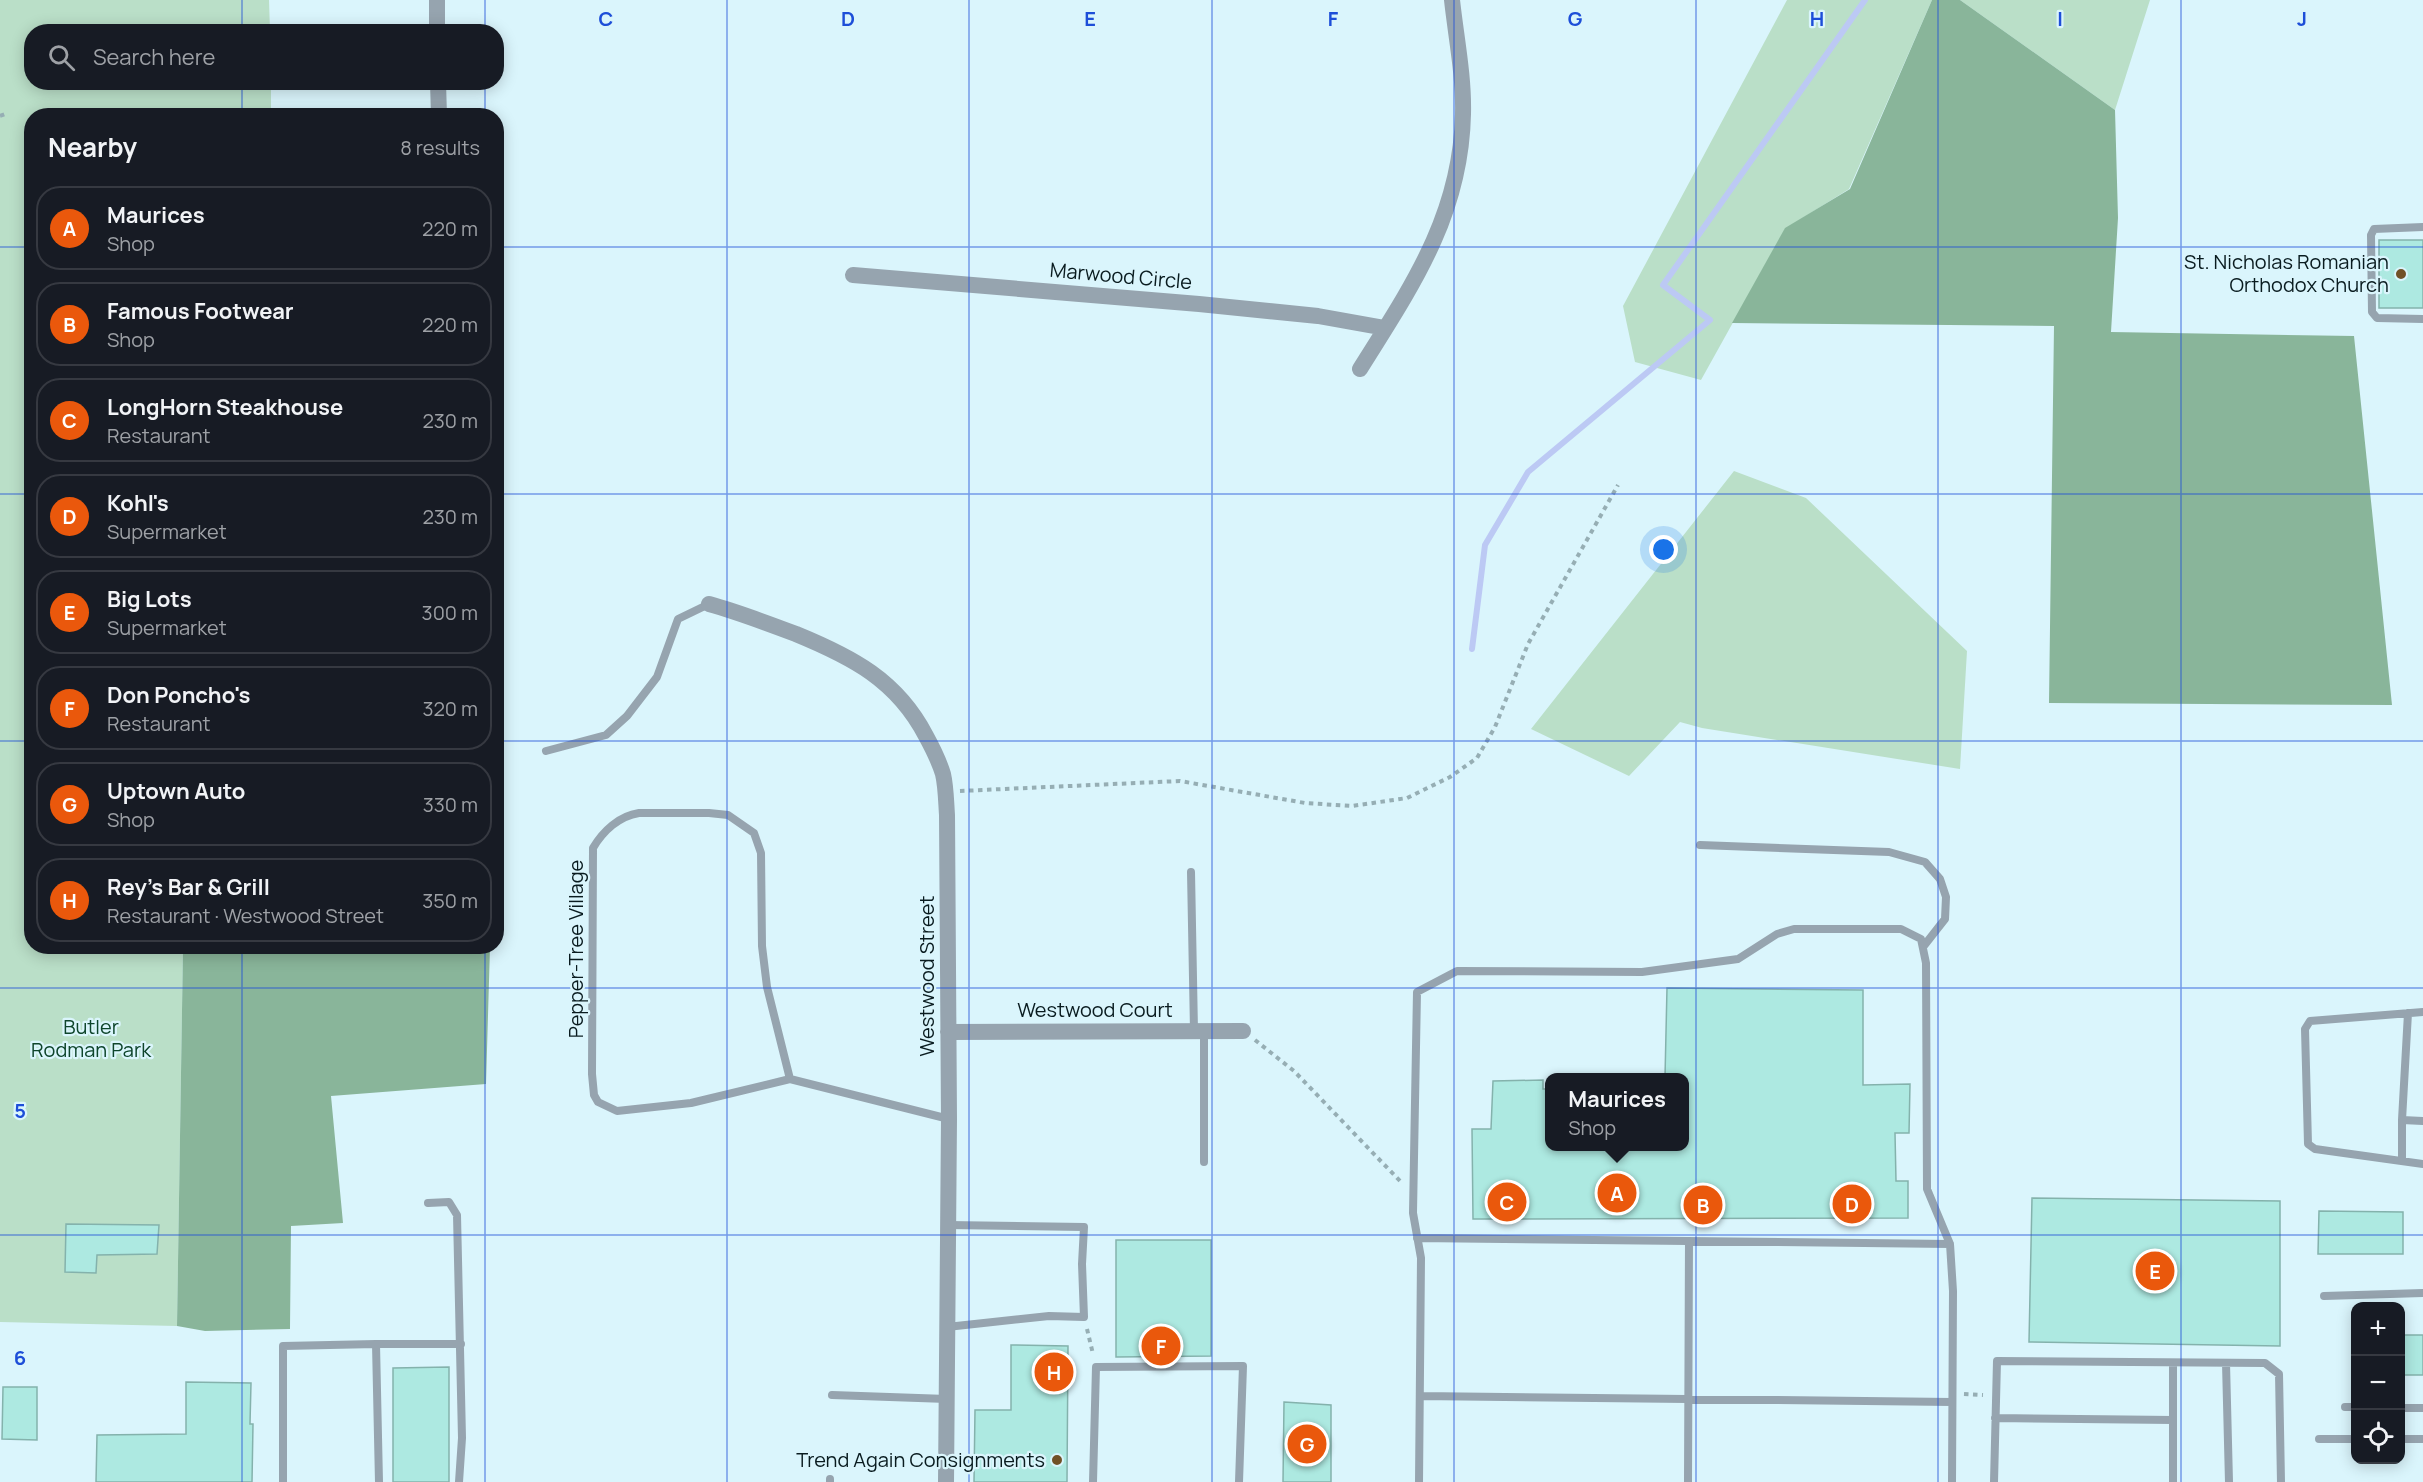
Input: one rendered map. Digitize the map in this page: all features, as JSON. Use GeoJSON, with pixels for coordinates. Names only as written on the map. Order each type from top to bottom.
{"type":"FeatureCollection","features":[{"type":"Feature","properties":{"kind":"street"},"geometry":{"type":"LineString","coordinates":[[437,0],[437,24]]}},
{"type":"Feature","properties":{"kind":"street"},"geometry":{"type":"LineString","coordinates":[[1360,369],[1428,255],[1440,229],[1457,173],[1463,99],[1452,0]]}},
{"type":"Feature","properties":{"kind":"street"},"geometry":{"type":"LineString","coordinates":[[438,90],[439,108]]}},
{"type":"Feature","properties":{"kind":"street","name":"Marwood Circle"},"geometry":{"type":"LineString","coordinates":[[853,275],[1199,304],[1318,316],[1385,328]]}},
{"type":"Feature","properties":{"kind":"street","name":"Westwood Street"},"geometry":{"type":"LineString","coordinates":[[709,604],[778,627],[831,649],[857,662],[880,678],[901,698],[918,720],[943,774],[947,815],[949,1119],[946,1482]]}},
{"type":"Feature","properties":{"kind":"street","name":"Westwood Court"},"geometry":{"type":"LineString","coordinates":[[948,1032],[1243,1030]]}},
{"type":"Feature","properties":{"kind":"lane"},"geometry":{"type":"LineString","coordinates":[[2423,227],[2374,229],[2371,235],[2372,312],[2377,318],[2423,319]]}},
{"type":"Feature","properties":{"kind":"lane"},"geometry":{"type":"LineString","coordinates":[[546,751],[606,735],[627,716],[657,676],[678,619],[709,604]]}},
{"type":"Feature","properties":{"kind":"lane","name":"Pepper-Tree Village"},"geometry":{"type":"LineString","coordinates":[[790,1079],[766,987],[762,946],[761,853],[754,833],[728,815],[709,813],[639,813],[617,822],[601,835],[593,848],[592,1074],[594,1095],[598,1102],[617,1111],[636,1110],[691,1103],[790,1079],[949,1119]]}},
{"type":"Feature","properties":{"kind":"lane"},"geometry":{"type":"LineString","coordinates":[[1700,845],[1889,852],[1925,862],[1940,879],[1946,897],[1945,919],[1923,948]]}},
{"type":"Feature","properties":{"kind":"lane"},"geometry":{"type":"LineString","coordinates":[[1191,872],[1204,1162]]}},
{"type":"Feature","properties":{"kind":"lane"},"geometry":{"type":"LineString","coordinates":[[1419,1482],[1421,1258],[1413,1213],[1417,992],[1457,971],[1642,972],[1738,959],[1777,934],[1794,929],[1901,929],[1921,939],[1926,963],[1927,1189],[1950,1244],[1952,1482]]}},
{"type":"Feature","properties":{"kind":"lane"},"geometry":{"type":"LineString","coordinates":[[2423,1012],[2310,1021],[2306,1029],[2308,1144],[2315,1149],[2423,1164]]}},
{"type":"Feature","properties":{"kind":"lane"},"geometry":{"type":"LineString","coordinates":[[2402,1161],[2408,1013]]}},
{"type":"Feature","properties":{"kind":"lane"},"geometry":{"type":"LineString","coordinates":[[2402,1120],[2423,1121]]}},
{"type":"Feature","properties":{"kind":"lane"},"geometry":{"type":"LineString","coordinates":[[429,1203],[449,1202],[457,1215],[462,1438],[459,1482]]}},
{"type":"Feature","properties":{"kind":"lane"},"geometry":{"type":"LineString","coordinates":[[947,1328],[1049,1316],[1084,1317],[1082,1264],[1084,1227],[948,1225]]}},
{"type":"Feature","properties":{"kind":"lane"},"geometry":{"type":"LineString","coordinates":[[1417,1238],[1950,1244]]}},
{"type":"Feature","properties":{"kind":"lane"},"geometry":{"type":"LineString","coordinates":[[1688,1482],[1689,1241]]}},
{"type":"Feature","properties":{"kind":"lane"},"geometry":{"type":"LineString","coordinates":[[2324,1296],[2423,1293]]}},
{"type":"Feature","properties":{"kind":"lane"},"geometry":{"type":"LineString","coordinates":[[376,1344],[380,1482]]}},
{"type":"Feature","properties":{"kind":"lane"},"geometry":{"type":"LineString","coordinates":[[283,1482],[284,1346],[461,1344]]}},
{"type":"Feature","properties":{"kind":"lane"},"geometry":{"type":"LineString","coordinates":[[1994,1482],[1997,1361],[2265,1363],[2279,1374],[2280,1482]]}},
{"type":"Feature","properties":{"kind":"lane"},"geometry":{"type":"LineString","coordinates":[[2173,1362],[2173,1482]]}},
{"type":"Feature","properties":{"kind":"lane"},"geometry":{"type":"LineString","coordinates":[[2226,1363],[2229,1482]]}},
{"type":"Feature","properties":{"kind":"lane"},"geometry":{"type":"LineString","coordinates":[[1093,1482],[1096,1367],[1243,1366],[1239,1482]]}},
{"type":"Feature","properties":{"kind":"lane"},"geometry":{"type":"LineString","coordinates":[[832,1395],[947,1399]]}},
{"type":"Feature","properties":{"kind":"lane"},"geometry":{"type":"LineString","coordinates":[[1420,1396],[1952,1398]]}},
{"type":"Feature","properties":{"kind":"lane"},"geometry":{"type":"LineString","coordinates":[[2345,1407],[2351,1407]]}},
{"type":"Feature","properties":{"kind":"lane"},"geometry":{"type":"LineString","coordinates":[[2405,1408],[2423,1408]]}},
{"type":"Feature","properties":{"kind":"lane"},"geometry":{"type":"LineString","coordinates":[[1995,1418],[2173,1420]]}},
{"type":"Feature","properties":{"kind":"lane"},"geometry":{"type":"LineString","coordinates":[[2319,1439],[2351,1439]]}},
{"type":"Feature","properties":{"kind":"lane"},"geometry":{"type":"LineString","coordinates":[[2405,1439],[2423,1439]]}},
{"type":"Feature","properties":{"kind":"path"},"geometry":{"type":"LineString","coordinates":[[0,116],[8,113]]}},
{"type":"Feature","properties":{"kind":"path"},"geometry":{"type":"LineString","coordinates":[[945,792],[1180,781],[1218,786],[1273,799],[1352,806],[1407,798],[1450,777],[1477,758],[1495,727],[1528,644],[1618,485]]}},
{"type":"Feature","properties":{"kind":"path"},"geometry":{"type":"LineString","coordinates":[[1243,1030],[1294,1071],[1413,1193]]}},
{"type":"Feature","properties":{"kind":"path"},"geometry":{"type":"LineString","coordinates":[[1084,1317],[1096,1367]]}},
{"type":"Feature","properties":{"kind":"path"},"geometry":{"type":"LineString","coordinates":[[1952,1398],[1996,1395]]}},
{"type":"Feature","properties":{"kind":"green space","name":"Butler Rodman Park"},"geometry":{"type":"Polygon","coordinates":[[[0,0],[269,0],[270,24],[24,24],[24,90],[271,90],[271,108],[24,108],[24,954],[183,954],[177,1326],[0,1322],[0,0]]]}},
{"type":"Feature","properties":{"kind":"green space"},"geometry":{"type":"Polygon","coordinates":[[[1787,0],[1932,0],[1849,189],[1785,229],[1701,380],[1635,362],[1623,306],[1787,0]]]}},
{"type":"Feature","properties":{"kind":"green space"},"geometry":{"type":"Polygon","coordinates":[[[1932,0],[1960,0],[2115,110],[2118,218],[2111,332],[2354,336],[2392,705],[2049,703],[2054,326],[1732,323],[1785,228],[1850,189],[1932,0]]]}},
{"type":"Feature","properties":{"kind":"green space"},"geometry":{"type":"Polygon","coordinates":[[[1960,0],[2150,0],[2115,110],[1960,0]]]}},
{"type":"Feature","properties":{"kind":"green space"},"geometry":{"type":"Polygon","coordinates":[[[1734,471],[1806,498],[1967,651],[1960,769],[1702,728],[1680,722],[1629,776],[1531,729],[1734,471]]]}},
{"type":"Feature","properties":{"kind":"green space"},"geometry":{"type":"Polygon","coordinates":[[[183,954],[490,954],[486,1084],[331,1096],[343,1223],[291,1226],[290,1329],[205,1331],[177,1326],[183,954]]]}},
{"type":"Feature","properties":{"kind":"building","name":"St. Nicholas Romanian Orthodox Church"},"geometry":{"type":"Polygon","coordinates":[[[2379,240],[2423,240],[2423,308],[2379,308],[2379,240]]]}},
{"type":"Feature","properties":{"kind":"building"},"geometry":{"type":"Polygon","coordinates":[[[1667,988],[1863,990],[1863,1085],[1910,1084],[1909,1133],[1895,1133],[1896,1181],[1908,1181],[1908,1218],[1473,1219],[1472,1129],[1491,1129],[1493,1081],[1543,1080],[1545,1151],[1689,1151],[1689,1073],[1665,1073],[1667,988]]]}},
{"type":"Feature","properties":{"kind":"building"},"geometry":{"type":"Polygon","coordinates":[[[2032,1198],[2280,1201],[2280,1346],[2029,1342],[2032,1198]]]}},
{"type":"Feature","properties":{"kind":"building"},"geometry":{"type":"Polygon","coordinates":[[[2319,1211],[2403,1212],[2403,1254],[2318,1254],[2319,1211]]]}},
{"type":"Feature","properties":{"kind":"building"},"geometry":{"type":"Polygon","coordinates":[[[66,1224],[159,1225],[157,1254],[97,1255],[96,1273],[65,1272],[66,1224]]]}},
{"type":"Feature","properties":{"kind":"building"},"geometry":{"type":"Polygon","coordinates":[[[1116,1240],[1211,1240],[1211,1356],[1116,1357],[1116,1240]]]}},
{"type":"Feature","properties":{"kind":"building"},"geometry":{"type":"Polygon","coordinates":[[[2405,1335],[2423,1335],[2423,1375],[2405,1375],[2405,1335]]]}},
{"type":"Feature","properties":{"kind":"building"},"geometry":{"type":"Polygon","coordinates":[[[1011,1345],[1068,1346],[1067,1482],[974,1482],[975,1410],[1011,1410],[1011,1345]]]}},
{"type":"Feature","properties":{"kind":"building"},"geometry":{"type":"Polygon","coordinates":[[[449,1367],[449,1482],[393,1482],[393,1368],[449,1367]]]}},
{"type":"Feature","properties":{"kind":"building"},"geometry":{"type":"Polygon","coordinates":[[[186,1382],[251,1383],[252,1482],[96,1482],[97,1435],[186,1434],[186,1382]]]}},
{"type":"Feature","properties":{"kind":"building"},"geometry":{"type":"Polygon","coordinates":[[[3,1387],[37,1387],[37,1440],[2,1439],[3,1387]]]}},
{"type":"Feature","properties":{"kind":"building"},"geometry":{"type":"Polygon","coordinates":[[[1284,1402],[1331,1405],[1331,1482],[1283,1482],[1284,1402]]]}},
{"type":"Feature","properties":{"kind":"waterway"},"geometry":{"type":"LineString","coordinates":[[1472,649],[1485,545],[1528,472],[1710,320],[1663,285],[1865,0]]}},
{"type":"Feature","properties":{"kind":"place","name":"St. Nicholas Romanian Orthodox Church"},"geometry":{"type":"Point","coordinates":[2401,274]}},
{"type":"Feature","properties":{"kind":"place","name":"Maurices"},"geometry":{"type":"Point","coordinates":[1617,1193]}},
{"type":"Feature","properties":{"kind":"place","name":"LongHorn Steakhouse"},"geometry":{"type":"Point","coordinates":[1507,1202]}},
{"type":"Feature","properties":{"kind":"place","name":"Kohl's"},"geometry":{"type":"Point","coordinates":[1852,1204]}},
{"type":"Feature","properties":{"kind":"place","name":"Famous Footwear"},"geometry":{"type":"Point","coordinates":[1703,1205]}},
{"type":"Feature","properties":{"kind":"place","name":"Big Lots"},"geometry":{"type":"Point","coordinates":[2155,1271]}},
{"type":"Feature","properties":{"kind":"place","name":"Don Poncho's"},"geometry":{"type":"Point","coordinates":[1161,1346]}},
{"type":"Feature","properties":{"kind":"place","name":"Rey's Bar & Grill"},"geometry":{"type":"Point","coordinates":[1054,1372]}},
{"type":"Feature","properties":{"kind":"place","name":"Uptown Auto"},"geometry":{"type":"Point","coordinates":[1307,1444]}},
{"type":"Feature","properties":{"kind":"place","name":"Trend Again Consignments"},"geometry":{"type":"Point","coordinates":[1057,1460]}}]}
